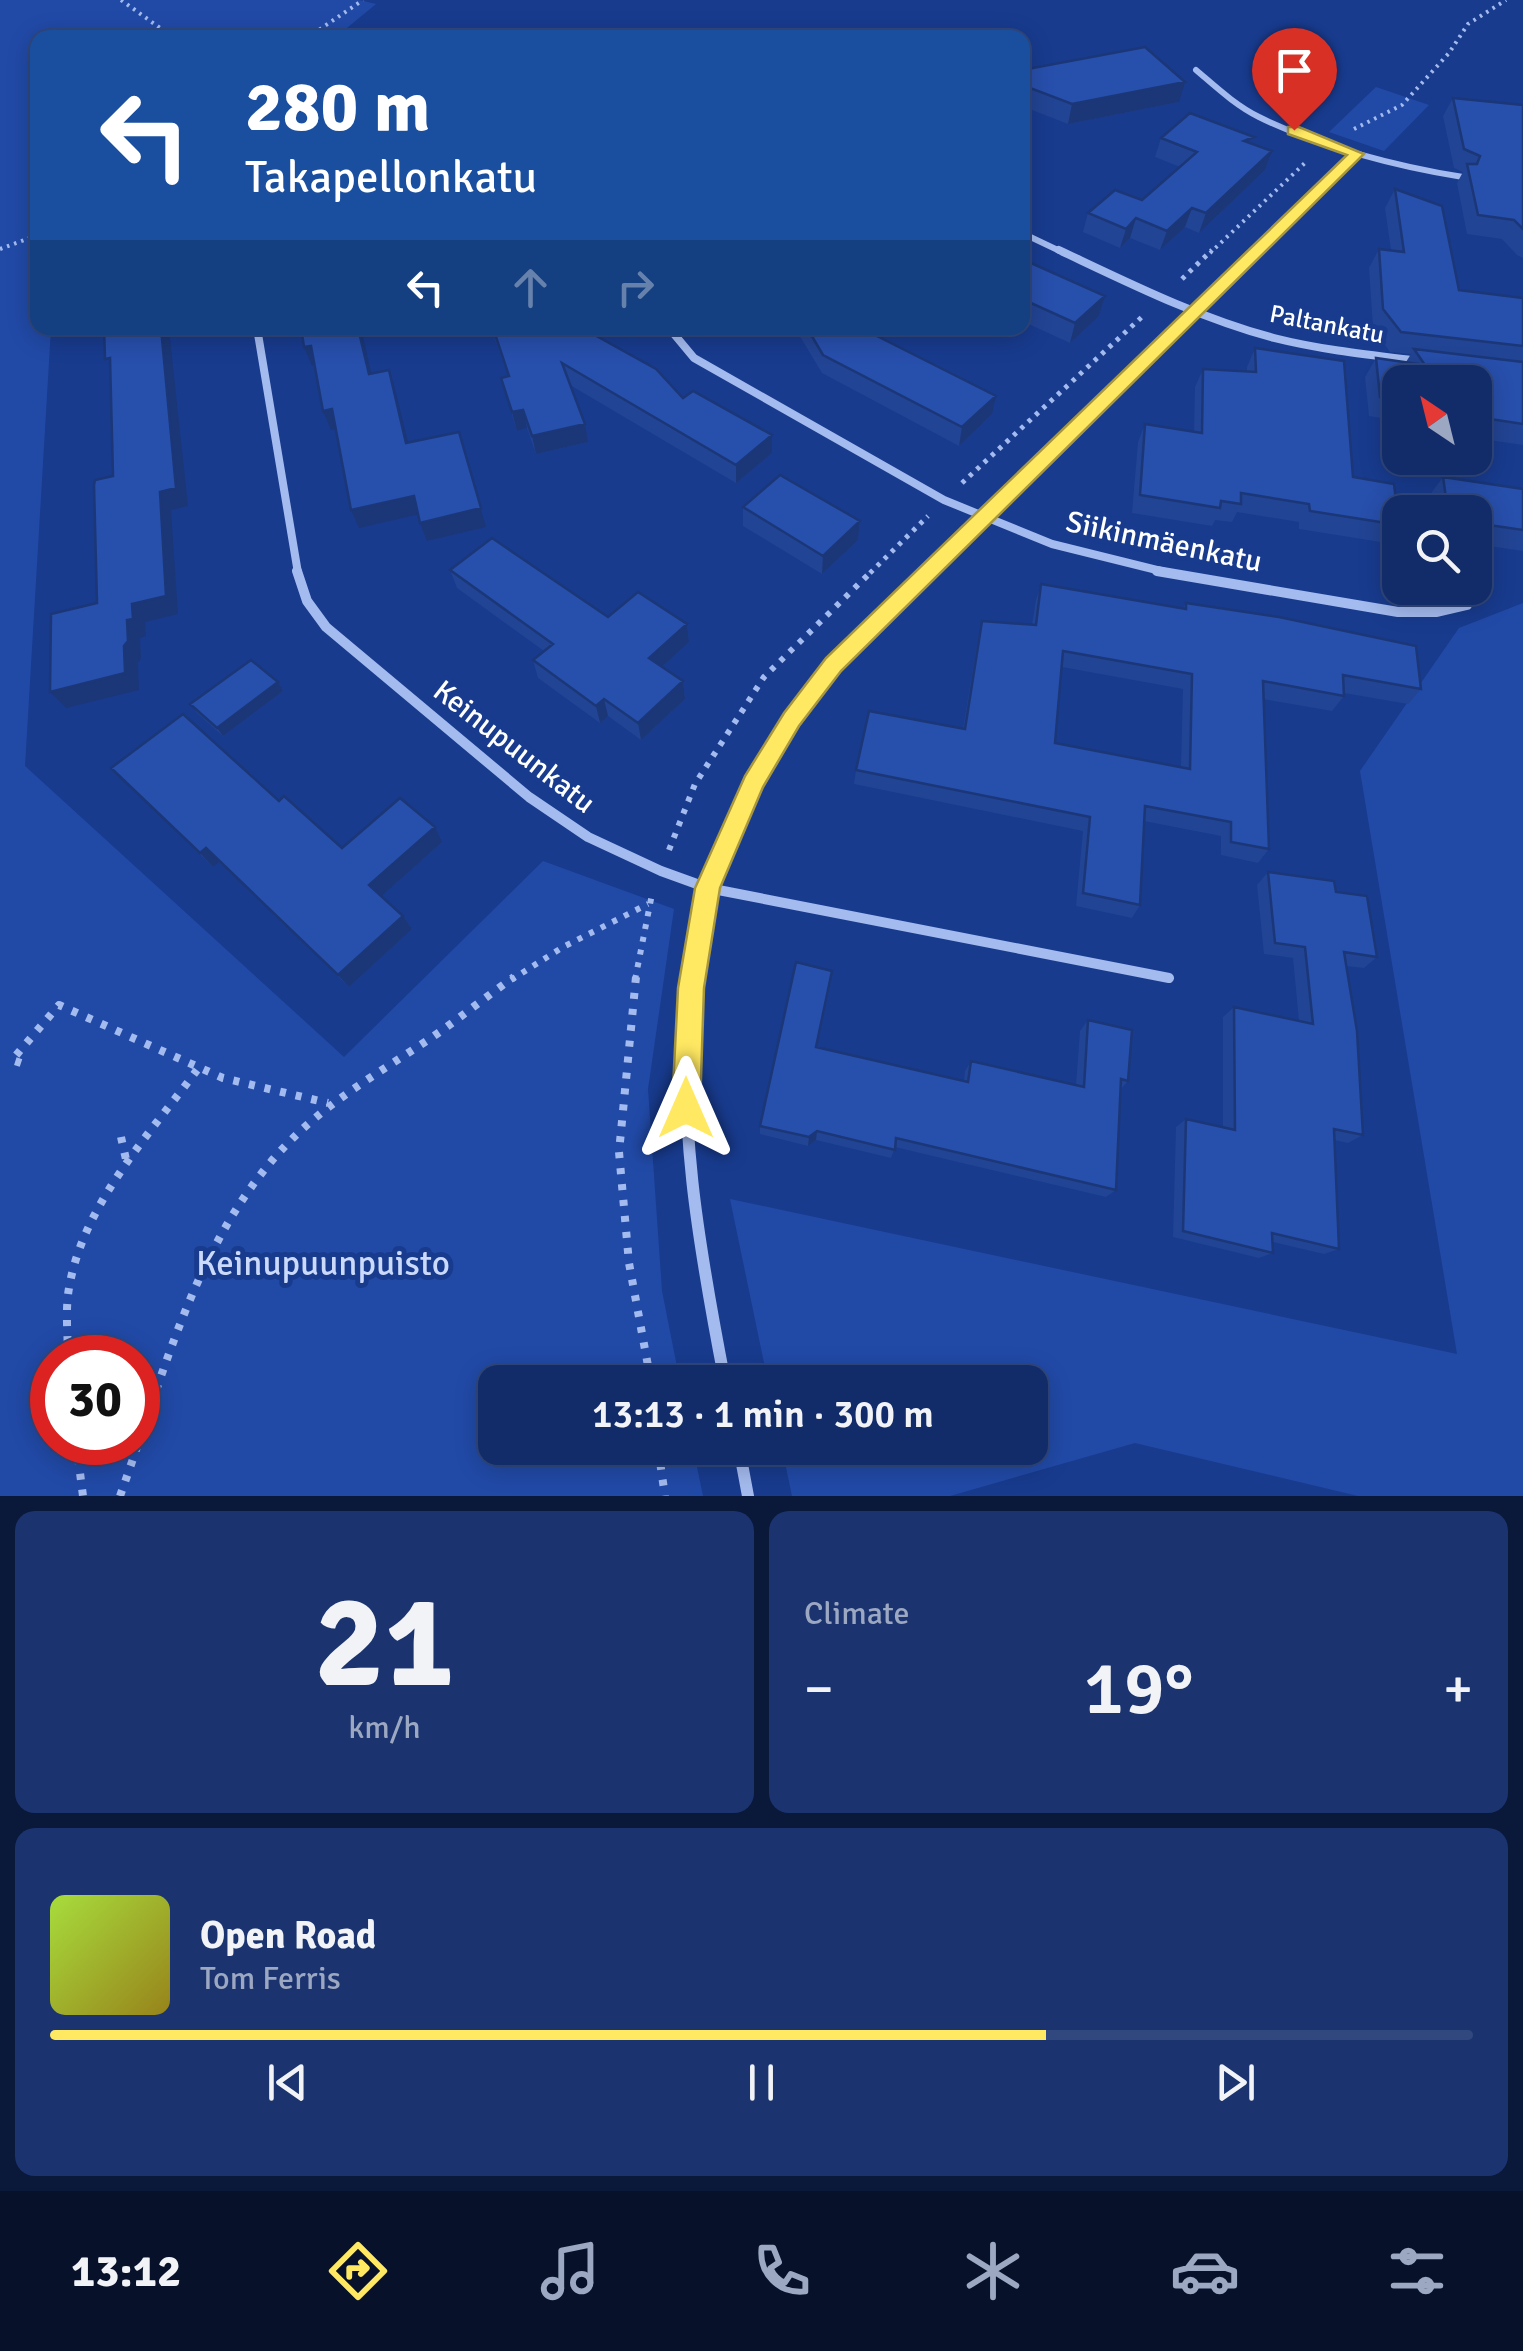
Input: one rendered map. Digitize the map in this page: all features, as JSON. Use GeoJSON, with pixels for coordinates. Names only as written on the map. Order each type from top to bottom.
{"type":"FeatureCollection","features":[{"type":"Feature","properties":{"kind":"street"},"geometry":{"type":"LineString","coordinates":[[1196,70],[1244,109],[1326,142],[1416,171],[1462,176]]}},
{"type":"Feature","properties":{"kind":"street"},"geometry":{"type":"LineString","coordinates":[[722,1365],[704,1280],[686,1140],[686,1043],[694,961],[708,888],[754,783],[792,720],[834,664],[1357,154]]}},
{"type":"Feature","properties":{"kind":"street","name":"Paltankatu"},"geometry":{"type":"LineString","coordinates":[[1030,238],[1197,312],[1310,346],[1426,362]]}},
{"type":"Feature","properties":{"kind":"street","name":"Keinupuunkatu"},"geometry":{"type":"LineString","coordinates":[[258,335],[298,574],[307,601],[326,627],[529,797],[588,836],[661,871],[708,888],[1168,978]]}},
{"type":"Feature","properties":{"kind":"street","name":"Siikinmäenkatu"},"geometry":{"type":"LineString","coordinates":[[675,335],[694,358],[944,500],[1063,549],[1113,562],[1398,612],[1436,612],[1467,605]]}},
{"type":"Feature","properties":{"kind":"street"},"geometry":{"type":"LineString","coordinates":[[742,1465],[748,1496]]}},
{"type":"Feature","properties":{"kind":"path"},"geometry":{"type":"LineString","coordinates":[[121,0],[163,30]]}},
{"type":"Feature","properties":{"kind":"path"},"geometry":{"type":"LineString","coordinates":[[319,30],[364,0]]}},
{"type":"Feature","properties":{"kind":"path"},"geometry":{"type":"LineString","coordinates":[[648,1365],[629,1263],[618,1152],[628,1030],[649,903],[695,784],[764,677],[944,500],[1326,142],[1402,105],[1468,24],[1506,0]]}},
{"type":"Feature","properties":{"kind":"path"},"geometry":{"type":"LineString","coordinates":[[0,249],[30,238]]}},
{"type":"Feature","properties":{"kind":"path"},"geometry":{"type":"LineString","coordinates":[[120,1496],[201,1282],[244,1198],[285,1142],[329,1103],[441,1031],[514,977],[580,937],[649,903]]}},
{"type":"Feature","properties":{"kind":"path"},"geometry":{"type":"LineString","coordinates":[[21,1063],[12,1060],[59,1005],[197,1070],[282,1098],[329,1103]]}},
{"type":"Feature","properties":{"kind":"path"},"geometry":{"type":"LineString","coordinates":[[68,1335],[68,1289],[88,1230],[128,1165],[197,1070]]}},
{"type":"Feature","properties":{"kind":"path"},"geometry":{"type":"LineString","coordinates":[[121,1137],[128,1165]]}},
{"type":"Feature","properties":{"kind":"path"},"geometry":{"type":"LineString","coordinates":[[79,1465],[84,1496]]}},
{"type":"Feature","properties":{"kind":"path"},"geometry":{"type":"LineString","coordinates":[[661,1465],[666,1496]]}},
{"type":"Feature","properties":{"kind":"green space","name":"Keinupuunpuisto"},"geometry":{"type":"Polygon","coordinates":[[[0,0],[359,0],[376,4],[344,30],[30,30],[30,335],[51,335],[25,766],[344,1057],[543,861],[674,909],[648,1089],[662,1291],[677,1365],[478,1365],[478,1465],[697,1465],[703,1496],[0,1496],[0,0]]]}},
{"type":"Feature","properties":{"kind":"green space"},"geometry":{"type":"Polygon","coordinates":[[[1376,87],[1429,105],[1384,151],[1329,132],[1376,87]]]}},
{"type":"Feature","properties":{"kind":"green space"},"geometry":{"type":"Polygon","coordinates":[[[1523,603],[1523,1496],[1358,1496],[1135,1443],[950,1496],[792,1496],[786,1465],[1048,1465],[1048,1365],[764,1365],[730,1199],[1457,1354],[1360,771],[1459,628],[1523,603]]]}},
{"type":"Feature","properties":{"kind":"building"},"geometry":{"type":"Polygon","coordinates":[[[1307,39],[1328,81],[1300,87],[1264,57],[1307,39]]]}},
{"type":"Feature","properties":{"kind":"building"},"geometry":{"type":"Polygon","coordinates":[[[1145,47],[1185,82],[1072,104],[1030,88],[1030,69],[1145,47]]]}},
{"type":"Feature","properties":{"kind":"building"},"geometry":{"type":"Polygon","coordinates":[[[1453,98],[1523,105],[1523,229],[1514,220],[1478,215],[1467,164],[1477,164],[1480,156],[1464,149],[1453,98]]]}},
{"type":"Feature","properties":{"kind":"building"},"geometry":{"type":"Polygon","coordinates":[[[1190,113],[1254,137],[1244,141],[1272,151],[1206,213],[1192,208],[1167,231],[1136,218],[1126,229],[1088,213],[1115,190],[1142,200],[1197,152],[1161,138],[1190,113]]]}},
{"type":"Feature","properties":{"kind":"building"},"geometry":{"type":"Polygon","coordinates":[[[1395,189],[1442,206],[1459,290],[1523,298],[1523,346],[1401,332],[1383,309],[1379,249],[1404,252],[1395,189]]]}},
{"type":"Feature","properties":{"kind":"building"},"geometry":{"type":"Polygon","coordinates":[[[1030,263],[1105,296],[1075,323],[1030,303],[1030,263]]]}},
{"type":"Feature","properties":{"kind":"building"},"geometry":{"type":"Polygon","coordinates":[[[104,335],[162,335],[176,488],[160,492],[166,596],[132,604],[133,619],[127,620],[128,641],[124,646],[125,673],[50,692],[51,614],[97,603],[94,485],[95,480],[113,476],[110,358],[105,359],[104,335]]]}},
{"type":"Feature","properties":{"kind":"building"},"geometry":{"type":"Polygon","coordinates":[[[302,335],[360,335],[369,374],[389,370],[406,443],[459,432],[481,508],[420,523],[414,496],[351,510],[332,409],[323,411],[311,346],[304,347],[302,335]]]}},
{"type":"Feature","properties":{"kind":"building"},"geometry":{"type":"Polygon","coordinates":[[[495,335],[595,335],[656,369],[683,398],[693,391],[772,435],[736,465],[562,363],[585,424],[532,436],[523,410],[512,412],[501,378],[509,376],[495,335]]]}},
{"type":"Feature","properties":{"kind":"building"},"geometry":{"type":"Polygon","coordinates":[[[811,335],[875,335],[996,396],[962,427],[823,355],[811,335]]]}},
{"type":"Feature","properties":{"kind":"building"},"geometry":{"type":"Polygon","coordinates":[[[1255,348],[1344,361],[1353,477],[1394,484],[1395,495],[1382,495],[1382,522],[1310,511],[1309,504],[1241,493],[1241,504],[1221,501],[1220,508],[1140,495],[1145,424],[1202,433],[1203,369],[1256,372],[1255,348]]]}},
{"type":"Feature","properties":{"kind":"building"},"geometry":{"type":"Polygon","coordinates":[[[1414,349],[1523,362],[1523,424],[1492,419],[1492,365],[1425,365],[1414,349]]]}},
{"type":"Feature","properties":{"kind":"building"},"geometry":{"type":"Polygon","coordinates":[[[1376,358],[1425,365],[1382,365],[1382,397],[1376,358]]]}},
{"type":"Feature","properties":{"kind":"building"},"geometry":{"type":"Polygon","coordinates":[[[780,475],[860,521],[823,556],[743,507],[780,475]]]}},
{"type":"Feature","properties":{"kind":"building"},"geometry":{"type":"Polygon","coordinates":[[[1443,477],[1523,489],[1523,530],[1492,525],[1492,495],[1446,495],[1443,477]]]}},
{"type":"Feature","properties":{"kind":"building"},"geometry":{"type":"Polygon","coordinates":[[[492,538],[608,617],[638,592],[687,624],[649,658],[683,681],[638,723],[604,699],[596,706],[533,660],[553,644],[450,570],[492,538]]]}},
{"type":"Feature","properties":{"kind":"building"},"geometry":{"type":"Polygon","coordinates":[[[1041,584],[1186,609],[1186,603],[1279,617],[1416,646],[1421,689],[1343,675],[1344,696],[1263,681],[1269,849],[1231,842],[1231,822],[1145,806],[1140,905],[1083,893],[1090,817],[856,770],[869,711],[965,729],[982,621],[1036,625],[1041,584]],[[1063,651],[1055,743],[1190,769],[1192,674],[1063,651]]]}},
{"type":"Feature","properties":{"kind":"building"},"geometry":{"type":"Polygon","coordinates":[[[251,660],[278,682],[217,728],[190,704],[251,660]]]}},
{"type":"Feature","properties":{"kind":"building"},"geometry":{"type":"Polygon","coordinates":[[[183,714],[279,801],[284,796],[342,848],[400,798],[435,827],[369,885],[403,916],[338,975],[206,848],[200,853],[111,768],[183,714]]]}},
{"type":"Feature","properties":{"kind":"building"},"geometry":{"type":"Polygon","coordinates":[[[1268,872],[1334,881],[1336,892],[1367,896],[1377,957],[1344,952],[1357,1031],[1363,1135],[1334,1129],[1339,1249],[1272,1233],[1273,1253],[1183,1231],[1186,1119],[1235,1130],[1234,1007],[1313,1024],[1305,947],[1275,943],[1268,872]]]}},
{"type":"Feature","properties":{"kind":"building"},"geometry":{"type":"Polygon","coordinates":[[[796,962],[832,971],[816,1047],[968,1082],[971,1061],[1084,1087],[1088,1020],[1132,1030],[1128,1081],[1121,1079],[1116,1190],[896,1138],[895,1150],[817,1131],[809,1137],[760,1126],[796,962]]]}},
{"type":"Feature","properties":{"kind":"route"},"geometry":{"type":"LineString","coordinates":[[686,1108],[691,988],[708,888],[754,783],[792,720],[834,664],[1357,154],[1294,130]]}}]}
